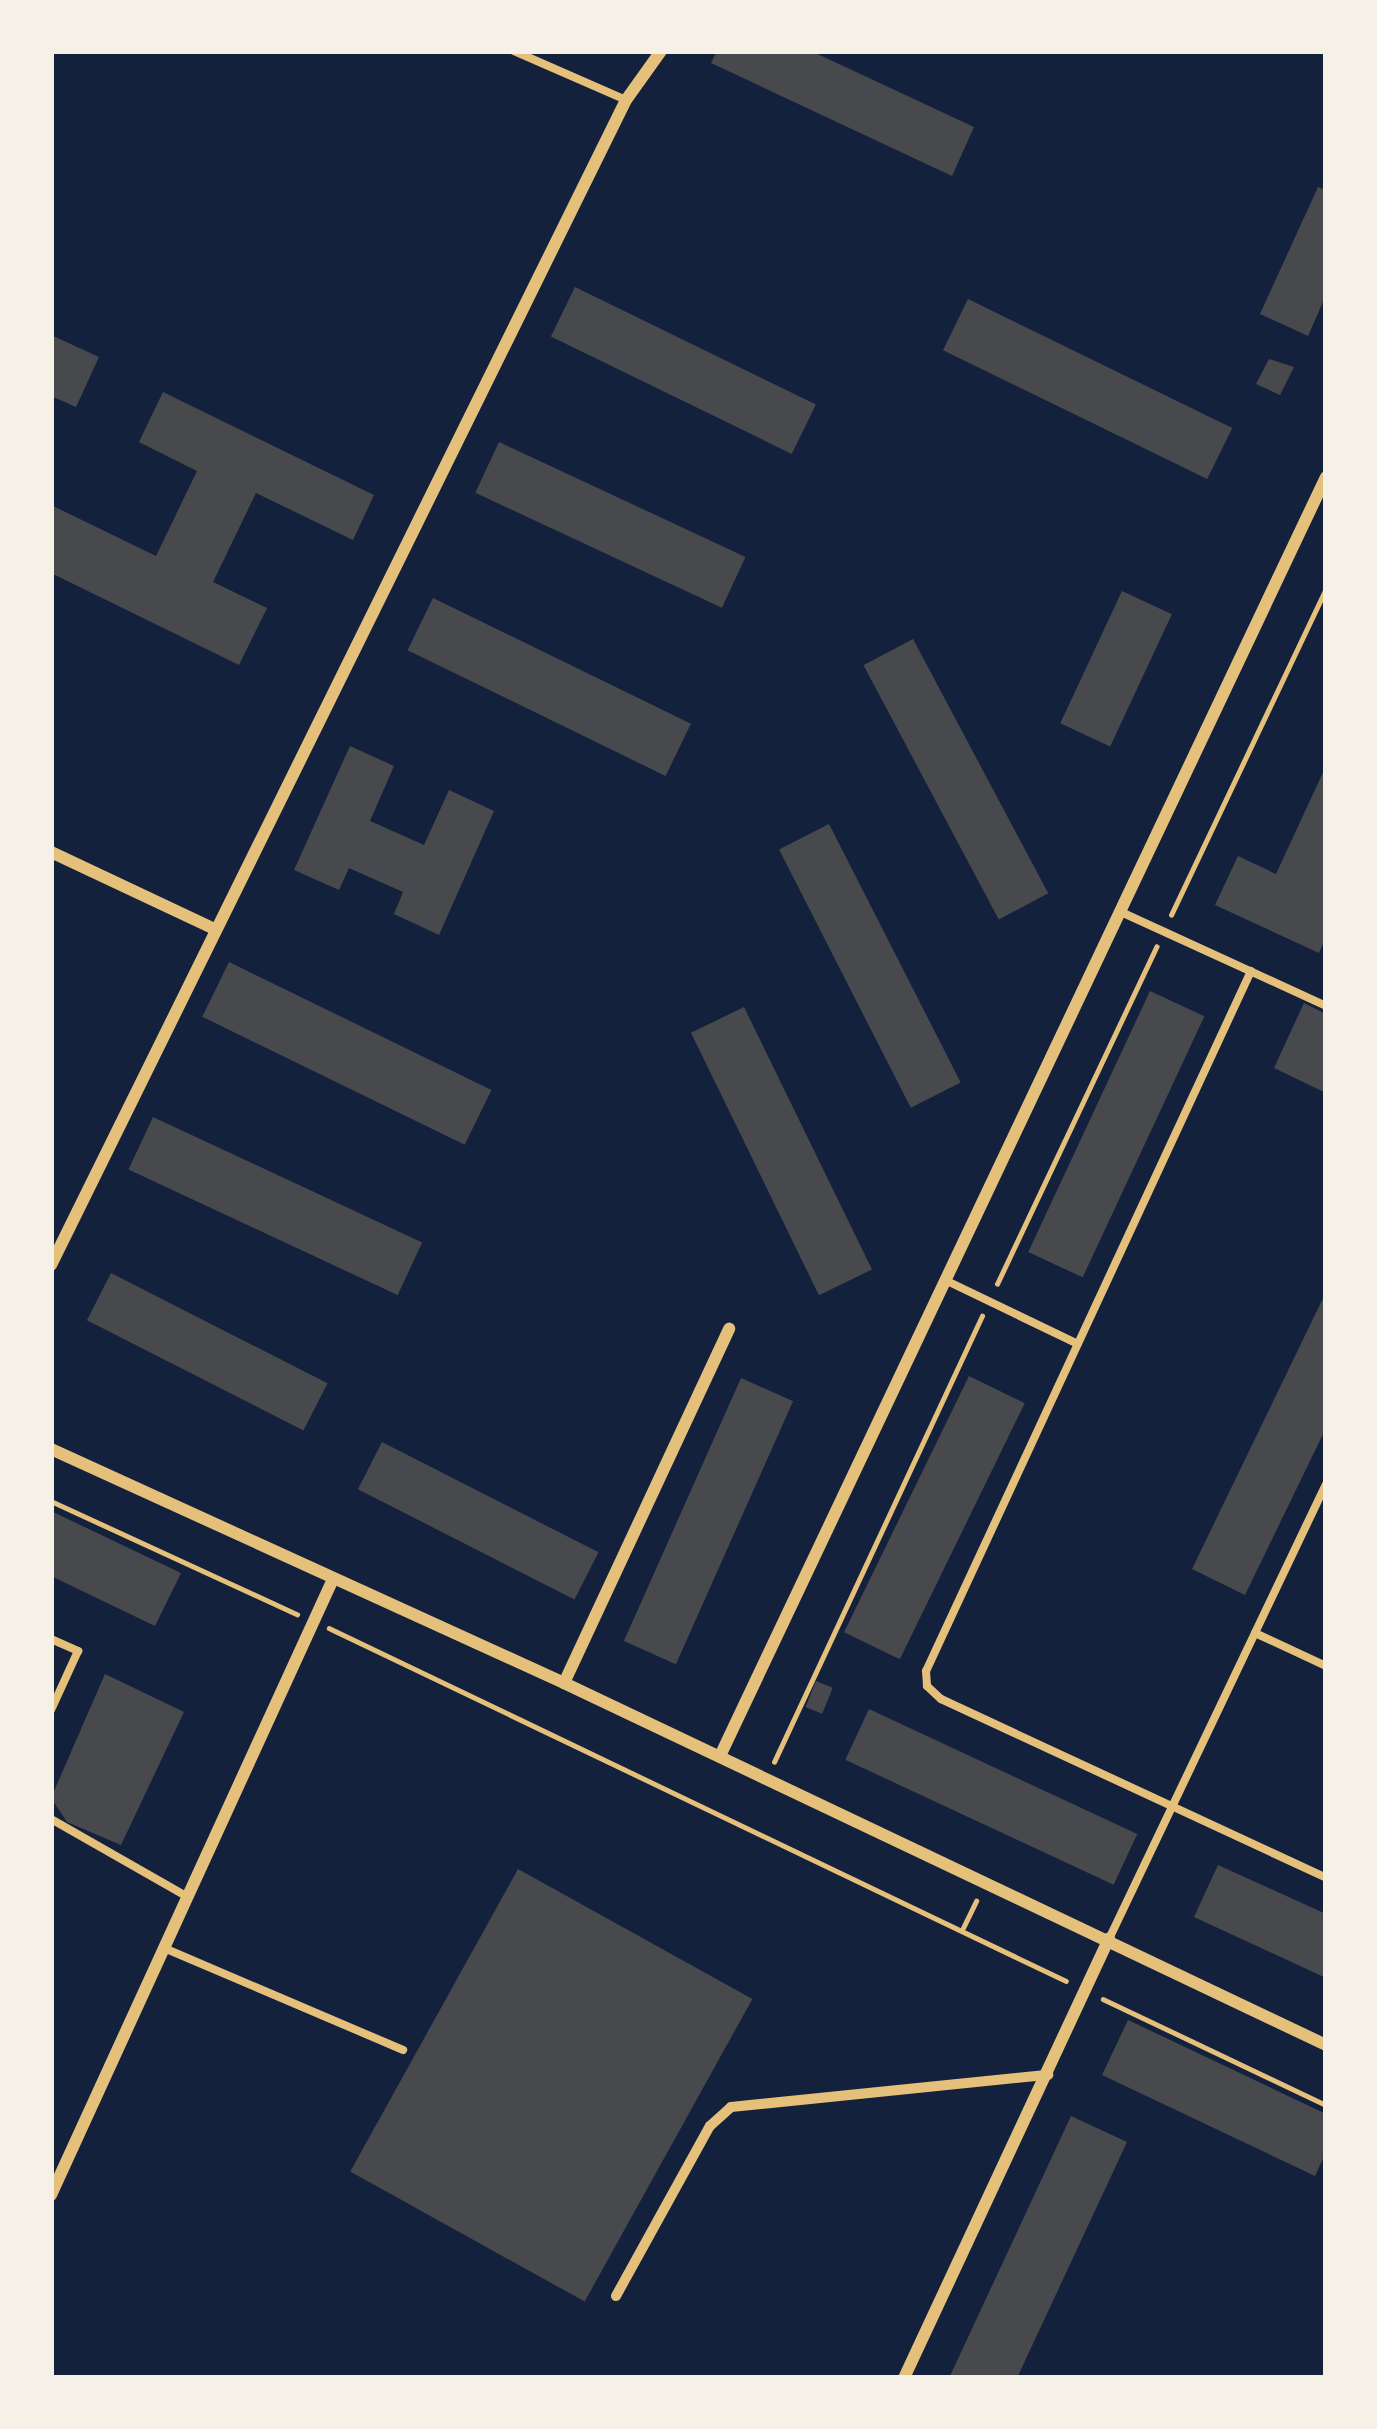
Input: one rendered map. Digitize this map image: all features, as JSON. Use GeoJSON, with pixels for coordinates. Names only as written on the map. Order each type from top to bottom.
{"type":"FeatureCollection","features":[{"type":"Feature","properties":{"kind":"street"},"geometry":{"type":"LineString","coordinates":[[51,1265],[626,100],[661,51]]}},
{"type":"Feature","properties":{"kind":"street"},"geometry":{"type":"LineString","coordinates":[[720,1756],[1326,477]]}},
{"type":"Feature","properties":{"kind":"street"},"geometry":{"type":"LineString","coordinates":[[51,852],[215,929]]}},
{"type":"Feature","properties":{"kind":"street"},"geometry":{"type":"LineString","coordinates":[[564,1683],[729,1329]]}},
{"type":"Feature","properties":{"kind":"street"},"geometry":{"type":"LineString","coordinates":[[51,1449],[564,1683],[1326,2045]]}},
{"type":"Feature","properties":{"kind":"street"},"geometry":{"type":"LineString","coordinates":[[51,2195],[333,1579]]}},
{"type":"Feature","properties":{"kind":"street"},"geometry":{"type":"LineString","coordinates":[[904,2378],[1109,1939]]}},
{"type":"Feature","properties":{"kind":"street"},"geometry":{"type":"LineString","coordinates":[[616,2296],[710,2126],[731,2107],[1048,2075]]}},
{"type":"Feature","properties":{"kind":"lane"},"geometry":{"type":"LineString","coordinates":[[514,51],[626,100]]}},
{"type":"Feature","properties":{"kind":"lane"},"geometry":{"type":"LineString","coordinates":[[1120,911],[1326,1006]]}},
{"type":"Feature","properties":{"kind":"lane"},"geometry":{"type":"LineString","coordinates":[[1251,971],[926,1671],[927,1686],[941,1699],[1326,1878]]}},
{"type":"Feature","properties":{"kind":"lane"},"geometry":{"type":"LineString","coordinates":[[946,1280],[1078,1344]]}},
{"type":"Feature","properties":{"kind":"lane"},"geometry":{"type":"LineString","coordinates":[[1109,1939],[1326,1484]]}},
{"type":"Feature","properties":{"kind":"lane"},"geometry":{"type":"LineString","coordinates":[[1255,1633],[1326,1666]]}},
{"type":"Feature","properties":{"kind":"lane"},"geometry":{"type":"LineString","coordinates":[[51,1639],[78,1651],[51,1710]]}},
{"type":"Feature","properties":{"kind":"lane"},"geometry":{"type":"LineString","coordinates":[[51,1819],[188,1897]]}},
{"type":"Feature","properties":{"kind":"lane"},"geometry":{"type":"LineString","coordinates":[[164,1948],[403,2050]]}},
{"type":"Feature","properties":{"kind":"path"},"geometry":{"type":"LineString","coordinates":[[766,1778],[1326,588]]}},
{"type":"Feature","properties":{"kind":"path"},"geometry":{"type":"LineString","coordinates":[[51,1501],[314,1621],[1326,2105]]}},
{"type":"Feature","properties":{"kind":"path"},"geometry":{"type":"LineString","coordinates":[[962,1928],[984,1882]]}},
{"type":"Feature","properties":{"kind":"building"},"geometry":{"type":"Polygon","coordinates":[[[717,51],[811,51],[974,127],[952,176],[711,63],[717,51]]]}},
{"type":"Feature","properties":{"kind":"building"},"geometry":{"type":"Polygon","coordinates":[[[1318,187],[1326,190],[1326,295],[1308,336],[1260,314],[1318,187]]]}},
{"type":"Feature","properties":{"kind":"building"},"geometry":{"type":"Polygon","coordinates":[[[575,287],[816,404],[792,454],[551,336],[575,287]]]}},
{"type":"Feature","properties":{"kind":"building"},"geometry":{"type":"Polygon","coordinates":[[[968,299],[1232,428],[1207,479],[943,350],[968,299]]]}},
{"type":"Feature","properties":{"kind":"building"},"geometry":{"type":"Polygon","coordinates":[[[51,335],[99,357],[76,407],[51,396],[51,335]]]}},
{"type":"Feature","properties":{"kind":"building"},"geometry":{"type":"Polygon","coordinates":[[[1269,359],[1294,367],[1280,395],[1256,384],[1269,359]]]}},
{"type":"Feature","properties":{"kind":"building"},"geometry":{"type":"Polygon","coordinates":[[[163,392],[374,495],[353,540],[256,493],[213,582],[267,608],[239,665],[51,573],[51,505],[156,556],[197,471],[139,442],[163,392]]]}},
{"type":"Feature","properties":{"kind":"building"},"geometry":{"type":"Polygon","coordinates":[[[499,442],[746,557],[722,608],[475,493],[499,442]]]}},
{"type":"Feature","properties":{"kind":"building"},"geometry":{"type":"Polygon","coordinates":[[[1122,591],[1172,614],[1110,747],[1060,723],[1122,591]]]}},
{"type":"Feature","properties":{"kind":"building"},"geometry":{"type":"Polygon","coordinates":[[[433,598],[691,724],[666,776],[408,650],[433,598]]]}},
{"type":"Feature","properties":{"kind":"building"},"geometry":{"type":"Polygon","coordinates":[[[913,639],[1048,893],[999,920],[864,665],[913,639]]]}},
{"type":"Feature","properties":{"kind":"building"},"geometry":{"type":"Polygon","coordinates":[[[350,746],[394,766],[370,821],[424,845],[449,790],[494,811],[439,935],[394,914],[403,892],[349,868],[339,890],[294,870],[350,746]]]}},
{"type":"Feature","properties":{"kind":"building"},"geometry":{"type":"Polygon","coordinates":[[[1326,766],[1326,937],[1319,953],[1215,905],[1238,856],[1276,874],[1326,766]]]}},
{"type":"Feature","properties":{"kind":"building"},"geometry":{"type":"Polygon","coordinates":[[[829,824],[961,1082],[911,1108],[779,849],[829,824]]]}},
{"type":"Feature","properties":{"kind":"building"},"geometry":{"type":"Polygon","coordinates":[[[229,962],[491,1090],[465,1145],[202,1017],[229,962]]]}},
{"type":"Feature","properties":{"kind":"building"},"geometry":{"type":"Polygon","coordinates":[[[1150,991],[1204,1016],[1083,1277],[1028,1252],[1150,991]]]}},
{"type":"Feature","properties":{"kind":"building"},"geometry":{"type":"Polygon","coordinates":[[[1304,1003],[1326,1014],[1326,1093],[1274,1068],[1304,1003]]]}},
{"type":"Feature","properties":{"kind":"building"},"geometry":{"type":"Polygon","coordinates":[[[744,1007],[872,1269],[819,1295],[691,1033],[744,1007]]]}},
{"type":"Feature","properties":{"kind":"building"},"geometry":{"type":"Polygon","coordinates":[[[153,1117],[422,1243],[398,1295],[128,1170],[153,1117]]]}},
{"type":"Feature","properties":{"kind":"building"},"geometry":{"type":"Polygon","coordinates":[[[111,1273],[328,1383],[303,1431],[87,1320],[111,1273]]]}},
{"type":"Feature","properties":{"kind":"building"},"geometry":{"type":"Polygon","coordinates":[[[1326,1292],[1326,1428],[1245,1595],[1192,1569],[1326,1292]]]}},
{"type":"Feature","properties":{"kind":"building"},"geometry":{"type":"Polygon","coordinates":[[[969,1376],[1025,1403],[900,1659],[844,1632],[969,1376]]]}},
{"type":"Feature","properties":{"kind":"building"},"geometry":{"type":"Polygon","coordinates":[[[741,1378],[793,1401],[676,1664],[624,1641],[741,1378]]]}},
{"type":"Feature","properties":{"kind":"building"},"geometry":{"type":"Polygon","coordinates":[[[382,1442],[599,1552],[574,1600],[358,1489],[382,1442]]]}},
{"type":"Feature","properties":{"kind":"building"},"geometry":{"type":"Polygon","coordinates":[[[51,1511],[181,1573],[155,1626],[51,1576],[51,1511]]]}},
{"type":"Feature","properties":{"kind":"building"},"geometry":{"type":"Polygon","coordinates":[[[105,1674],[184,1712],[121,1845],[67,1822],[51,1798],[105,1674]]]}},
{"type":"Feature","properties":{"kind":"building"},"geometry":{"type":"Polygon","coordinates":[[[816,1681],[833,1688],[822,1714],[806,1707],[816,1681]]]}},
{"type":"Feature","properties":{"kind":"building"},"geometry":{"type":"Polygon","coordinates":[[[869,1709],[1137,1834],[1114,1885],[845,1760],[869,1709]]]}},
{"type":"Feature","properties":{"kind":"building"},"geometry":{"type":"Polygon","coordinates":[[[1218,1865],[1326,1914],[1326,1978],[1194,1917],[1218,1865]]]}},
{"type":"Feature","properties":{"kind":"building"},"geometry":{"type":"Polygon","coordinates":[[[518,1869],[752,1999],[585,2302],[350,2172],[518,1869]]]}},
{"type":"Feature","properties":{"kind":"building"},"geometry":{"type":"Polygon","coordinates":[[[1128,2020],[1326,2114],[1326,2152],[1315,2176],[1102,2075],[1128,2020]]]}},
{"type":"Feature","properties":{"kind":"building"},"geometry":{"type":"Polygon","coordinates":[[[1071,2116],[1127,2142],[1017,2378],[950,2376],[1071,2116]]]}}]}
